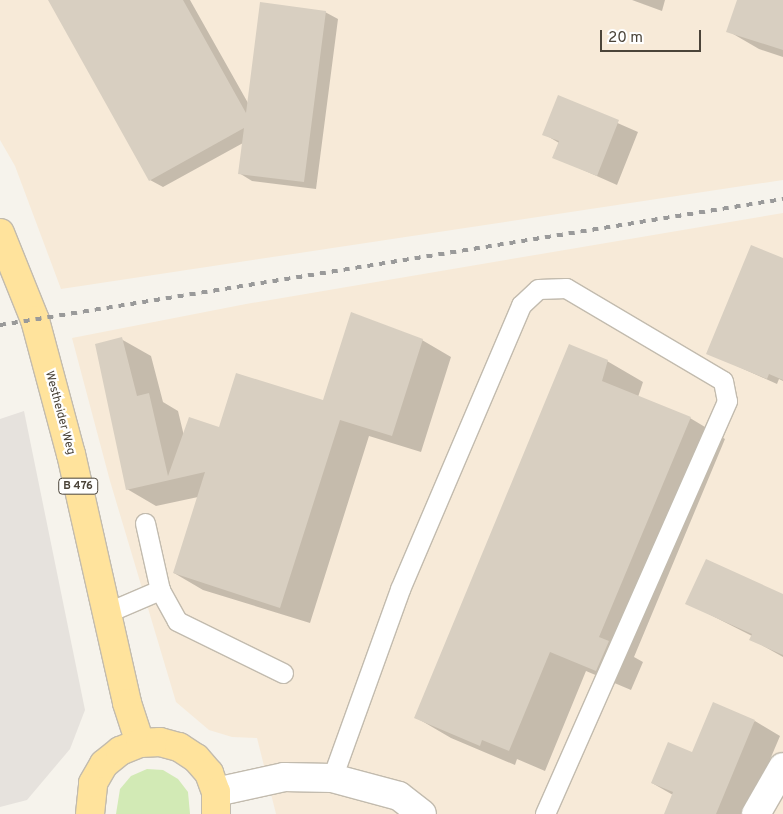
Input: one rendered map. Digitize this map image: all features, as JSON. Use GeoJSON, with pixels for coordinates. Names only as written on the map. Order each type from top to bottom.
{"type":"FeatureCollection","features":[{"type":"Feature","properties":{"kind":"main road","name":"Westheider Weg"},"geometry":{"type":"LineString","coordinates":[[0,233],[35,320],[70,454],[106,613],[140,743]]}},
{"type":"Feature","properties":{"kind":"main road"},"geometry":{"type":"LineString","coordinates":[[90,814],[93,783],[104,764],[120,751],[140,743],[160,742],[179,747],[196,758],[209,773],[216,803]]}},
{"type":"Feature","properties":{"kind":"street"},"geometry":{"type":"LineString","coordinates":[[756,814],[783,767]]}},
{"type":"Feature","properties":{"kind":"street"},"geometry":{"type":"LineString","coordinates":[[216,803],[284,777],[332,778],[399,796],[422,814]]}},
{"type":"Feature","properties":{"kind":"lane"},"geometry":{"type":"LineString","coordinates":[[332,778],[400,589],[521,305],[538,289],[566,288],[723,381],[727,401],[545,814]]}},
{"type":"Feature","properties":{"kind":"lane"},"geometry":{"type":"LineString","coordinates":[[144,523],[160,590],[177,621],[283,673]]}},
{"type":"Feature","properties":{"kind":"lane"},"geometry":{"type":"LineString","coordinates":[[106,613],[160,590]]}},
{"type":"Feature","properties":{"kind":"shaded area"},"geometry":{"type":"Polygon","coordinates":[[[0,0],[783,0],[783,180],[61,289],[15,166],[0,140],[0,0]]]}},
{"type":"Feature","properties":{"kind":"shaded area"},"geometry":{"type":"Polygon","coordinates":[[[783,213],[783,814],[276,814],[257,738],[232,737],[209,730],[176,702],[110,481],[72,338],[246,304],[783,213]]]}},
{"type":"Feature","properties":{"kind":"shaded area"},"geometry":{"type":"Polygon","coordinates":[[[24,411],[85,710],[70,749],[27,800],[0,807],[0,419],[24,411]]]}},
{"type":"Feature","properties":{"kind":"green space"},"geometry":{"type":"Polygon","coordinates":[[[147,769],[163,770],[178,779],[188,792],[190,814],[116,814],[120,789],[131,776],[147,769]]]}},
{"type":"Feature","properties":{"kind":"building"},"geometry":{"type":"Polygon","coordinates":[[[48,0],[183,0],[246,113],[260,2],[326,11],[304,182],[238,174],[244,128],[149,181],[48,0]]]}},
{"type":"Feature","properties":{"kind":"building"},"geometry":{"type":"Polygon","coordinates":[[[737,0],[783,0],[783,50],[726,32],[737,0]]]}},
{"type":"Feature","properties":{"kind":"building"},"geometry":{"type":"Polygon","coordinates":[[[558,95],[619,120],[597,176],[552,158],[559,141],[542,135],[558,95]]]}},
{"type":"Feature","properties":{"kind":"building"},"geometry":{"type":"Polygon","coordinates":[[[751,245],[783,258],[783,380],[769,374],[767,379],[706,354],[751,245]]]}},
{"type":"Feature","properties":{"kind":"building"},"geometry":{"type":"Polygon","coordinates":[[[351,312],[423,339],[392,436],[340,420],[280,608],[173,573],[205,472],[126,490],[95,344],[122,337],[137,396],[149,393],[168,476],[189,417],[219,427],[236,373],[323,400],[351,312]]]}},
{"type":"Feature","properties":{"kind":"building"},"geometry":{"type":"Polygon","coordinates":[[[569,344],[608,360],[602,381],[691,417],[599,637],[609,641],[596,671],[550,652],[509,751],[482,740],[480,746],[414,718],[569,344]]]}},
{"type":"Feature","properties":{"kind":"building"},"geometry":{"type":"Polygon","coordinates":[[[706,559],[783,594],[783,655],[749,640],[752,634],[685,604],[706,559]]]}},
{"type":"Feature","properties":{"kind":"building"},"geometry":{"type":"Polygon","coordinates":[[[713,702],[755,720],[716,814],[664,814],[673,792],[651,783],[668,742],[692,752],[713,702]]]}},
{"type":"Feature","properties":{"kind":"railway"},"geometry":{"type":"LineString","coordinates":[[0,325],[783,199]]}}]}
